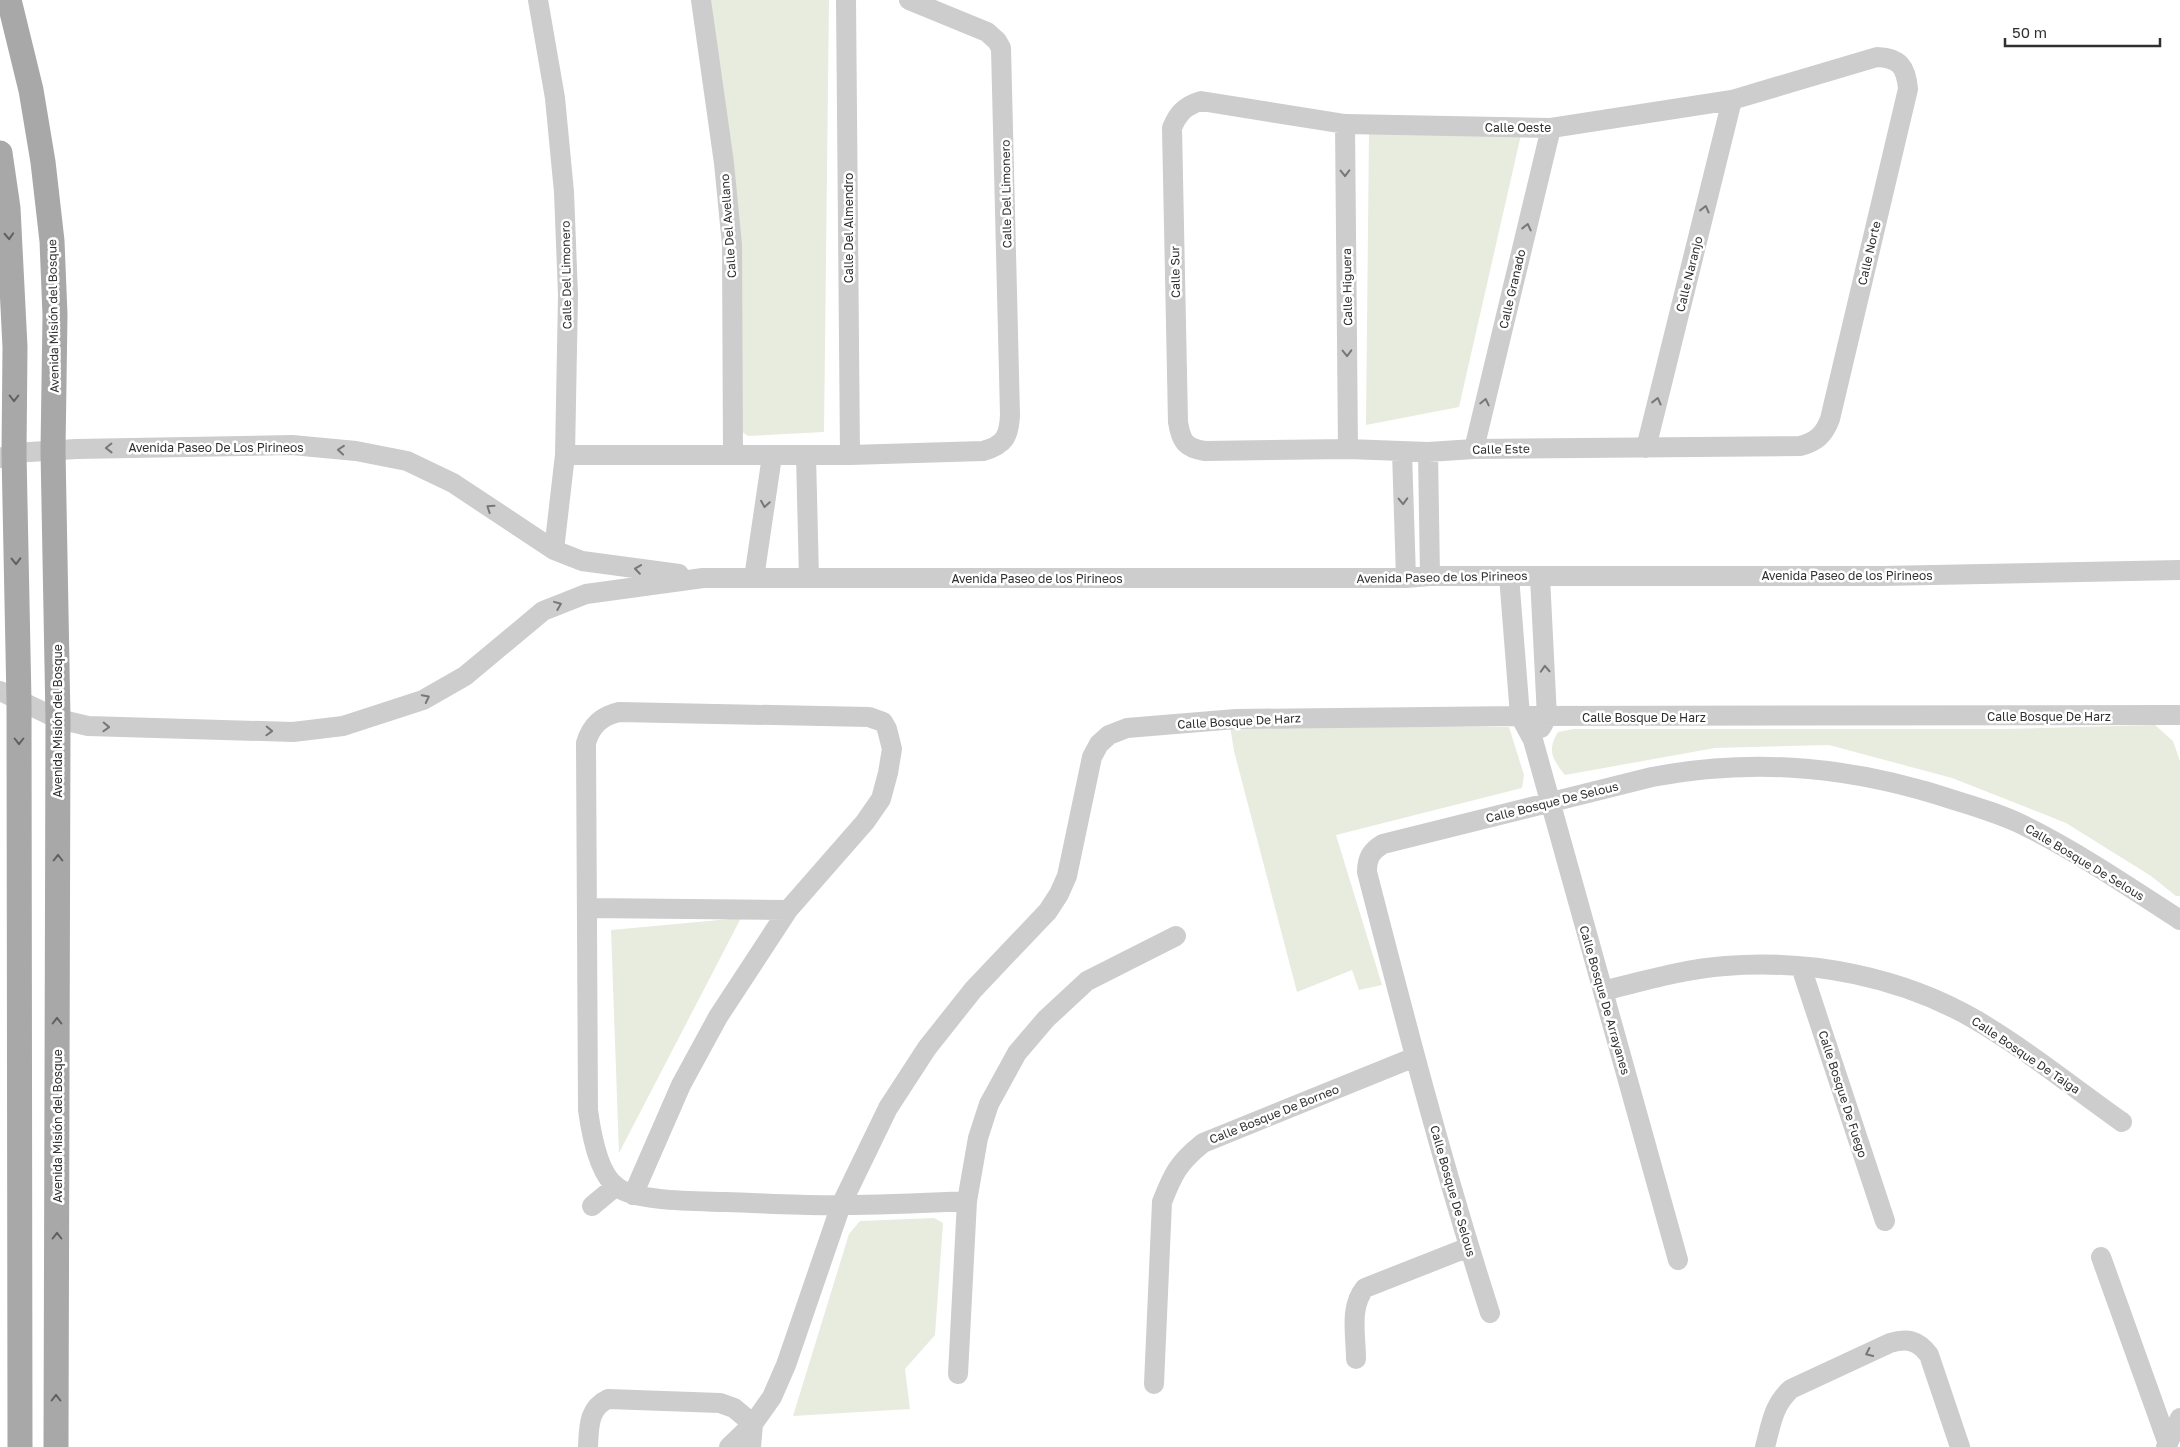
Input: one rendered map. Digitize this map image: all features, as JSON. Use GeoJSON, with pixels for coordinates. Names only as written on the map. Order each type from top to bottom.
{"type":"FeatureCollection","features":[{"type":"Feature","properties":{"kind":"main road","name":"Avenida Misión del Bosque"},"geometry":{"type":"LineString","coordinates":[[9,0],[31,90],[43,162],[52,241],[55,315],[53,450],[58,719],[56,1447]]}},
{"type":"Feature","properties":{"kind":"main road"},"geometry":{"type":"LineString","coordinates":[[0,153],[8,208],[14,347],[7,455],[20,1447]]}},
{"type":"Feature","properties":{"kind":"street","name":"Calle Del Limonero"},"geometry":{"type":"LineString","coordinates":[[538,0],[555,98],[564,192],[568,296],[565,455],[554,550]]}},
{"type":"Feature","properties":{"kind":"street","name":"Calle Del Avellano"},"geometry":{"type":"LineString","coordinates":[[701,0],[724,163],[732,245],[733,454]]}},
{"type":"Feature","properties":{"kind":"street","name":"Calle Del Almendro"},"geometry":{"type":"LineString","coordinates":[[846,0],[850,455]]}},
{"type":"Feature","properties":{"kind":"street","name":"Calle Del Limonero"},"geometry":{"type":"LineString","coordinates":[[850,455],[983,451],[1002,443],[1009,431],[1001,48],[998,41],[986,32],[909,0]]}},
{"type":"Feature","properties":{"kind":"street","name":"Calle Oeste"},"geometry":{"type":"LineString","coordinates":[[1188,105],[1201,101],[1345,124],[1551,128],[1732,100],[1877,57],[1896,60],[1901,65]]}},
{"type":"Feature","properties":{"kind":"street","name":"Calle Norte"},"geometry":{"type":"LineString","coordinates":[[1817,440],[1826,430],[1830,419],[1908,89],[1907,75],[1901,65]]}},
{"type":"Feature","properties":{"kind":"street","name":"Calle Naranjo"},"geometry":{"type":"LineString","coordinates":[[1646,448],[1732,100]]}},
{"type":"Feature","properties":{"kind":"street","name":"Calle Sur"},"geometry":{"type":"LineString","coordinates":[[1185,443],[1180,436],[1178,422],[1172,128],[1177,116],[1188,105]]}},
{"type":"Feature","properties":{"kind":"street","name":"Calle Higuera"},"geometry":{"type":"LineString","coordinates":[[1345,124],[1348,449]]}},
{"type":"Feature","properties":{"kind":"street","name":"Calle Granado"},"geometry":{"type":"LineString","coordinates":[[1474,450],[1551,128]]}},
{"type":"Feature","properties":{"kind":"street","name":"Calle Este"},"geometry":{"type":"LineString","coordinates":[[1185,443],[1194,449],[1205,451],[1348,449],[1428,452],[1800,446],[1817,440]]}},
{"type":"Feature","properties":{"kind":"street","name":"Avenida Paseo De Los Pirineos"},"geometry":{"type":"LineString","coordinates":[[7,455],[53,450],[292,445],[356,451],[407,461],[453,483],[554,550],[582,561],[703,578]]}},
{"type":"Feature","properties":{"kind":"street"},"geometry":{"type":"LineString","coordinates":[[1402,452],[1406,578]]}},
{"type":"Feature","properties":{"kind":"street"},"geometry":{"type":"LineString","coordinates":[[1428,452],[1430,576]]}},
{"type":"Feature","properties":{"kind":"street"},"geometry":{"type":"LineString","coordinates":[[565,455],[850,455]]}},
{"type":"Feature","properties":{"kind":"street"},"geometry":{"type":"LineString","coordinates":[[806,455],[809,578]]}},
{"type":"Feature","properties":{"kind":"street"},"geometry":{"type":"LineString","coordinates":[[754,578],[772,456]]}},
{"type":"Feature","properties":{"kind":"street","name":"Avenida Paseo de los Pirineos"},"geometry":{"type":"LineString","coordinates":[[703,578],[1882,576],[2180,570]]}},
{"type":"Feature","properties":{"kind":"street","name":"Calle Bosque De Arrayanes"},"geometry":{"type":"LineString","coordinates":[[1509,576],[1520,716],[1534,740],[1678,1260]]}},
{"type":"Feature","properties":{"kind":"street"},"geometry":{"type":"LineString","coordinates":[[1534,740],[1547,717],[1540,577]]}},
{"type":"Feature","properties":{"kind":"street"},"geometry":{"type":"LineString","coordinates":[[9,696],[58,719],[88,726],[293,732],[344,726],[424,700],[465,676],[542,611],[586,594],[703,578]]}},
{"type":"Feature","properties":{"kind":"street"},"geometry":{"type":"LineString","coordinates":[[619,712],[869,717],[883,722],[887,729],[892,749],[888,773],[880,799],[865,822],[788,910],[718,1017],[625,1191],[605,1170],[592,1133],[588,1110],[586,743],[592,729],[603,717],[619,712]]}},
{"type":"Feature","properties":{"kind":"street","name":"Calle Bosque De Harz"},"geometry":{"type":"LineString","coordinates":[[841,1206],[888,1108],[927,1048],[973,990],[1048,911],[1059,894],[1067,876],[1092,758],[1099,744],[1110,735],[1127,728],[1236,719],[1520,716],[2180,715]]}},
{"type":"Feature","properties":{"kind":"street","name":"Calle Bosque De Selous"},"geometry":{"type":"LineString","coordinates":[[1490,1313],[1469,1247],[1415,1057],[1368,872],[1370,855],[1383,844],[1670,774],[1736,766],[1790,766],[1866,777],[1916,787],[2022,825],[2058,844],[2180,920]]}},
{"type":"Feature","properties":{"kind":"street"},"geometry":{"type":"LineString","coordinates":[[588,908],[788,910]]}},
{"type":"Feature","properties":{"kind":"street"},"geometry":{"type":"LineString","coordinates":[[958,1374],[967,1201],[978,1138],[989,1104],[1017,1053],[1046,1019],[1086,981],[1176,936]]}},
{"type":"Feature","properties":{"kind":"street","name":"Calle Bosque De Taiga"},"geometry":{"type":"LineString","coordinates":[[1602,991],[1684,972],[1724,966],[1801,967],[1866,976],[1902,986],[1975,1020],[2008,1040],[2122,1122]]}},
{"type":"Feature","properties":{"kind":"street","name":"Calle Bosque De Fuego"},"geometry":{"type":"LineString","coordinates":[[1801,967],[1885,1221]]}},
{"type":"Feature","properties":{"kind":"street","name":"Calle Bosque De Borneo"},"geometry":{"type":"LineString","coordinates":[[1154,1384],[1162,1202],[1172,1176],[1185,1158],[1203,1143],[1415,1057]]}},
{"type":"Feature","properties":{"kind":"street"},"geometry":{"type":"LineString","coordinates":[[592,1206],[625,1191],[695,1201],[841,1206],[967,1201]]}},
{"type":"Feature","properties":{"kind":"street"},"geometry":{"type":"LineString","coordinates":[[729,1447],[752,1424],[772,1397],[786,1365],[841,1206]]}},
{"type":"Feature","properties":{"kind":"street"},"geometry":{"type":"LineString","coordinates":[[1356,1359],[1355,1308],[1365,1288],[1469,1247]]}},
{"type":"Feature","properties":{"kind":"street"},"geometry":{"type":"LineString","coordinates":[[2101,1257],[2167,1446]]}},
{"type":"Feature","properties":{"kind":"street"},"geometry":{"type":"LineString","coordinates":[[1765,1447],[1774,1410],[1782,1398],[1791,1390],[1890,1343],[1904,1339],[1914,1341],[1924,1347],[1929,1355],[1960,1447]]}},
{"type":"Feature","properties":{"kind":"street"},"geometry":{"type":"LineString","coordinates":[[588,1447],[589,1426],[592,1415],[599,1404],[608,1399],[720,1403],[734,1408],[752,1424]]}},
{"type":"Feature","properties":{"kind":"street"},"geometry":{"type":"LineString","coordinates":[[2167,1446],[2180,1418]]}},
{"type":"Feature","properties":{"kind":"street"},"geometry":{"type":"LineString","coordinates":[[751,1447],[752,1424]]}},
{"type":"Feature","properties":{"kind":"shaded area"},"geometry":{"type":"Polygon","coordinates":[[[711,0],[829,0],[824,432],[748,436],[738,429],[711,0]]]}},
{"type":"Feature","properties":{"kind":"shaded area"},"geometry":{"type":"Polygon","coordinates":[[[1523,126],[1459,407],[1366,425],[1369,130],[1523,126]]]}},
{"type":"Feature","properties":{"kind":"shaded area"},"geometry":{"type":"Polygon","coordinates":[[[2155,725],[2173,741],[2180,761],[2180,896],[2176,896],[2151,876],[2066,823],[1952,778],[1829,745],[1715,748],[1565,775],[1552,754],[1553,744],[1558,732],[1574,729],[2005,729],[2155,725]]]}},
{"type":"Feature","properties":{"kind":"shaded area"},"geometry":{"type":"Polygon","coordinates":[[[1230,726],[1509,727],[1524,775],[1522,788],[1336,835],[1382,985],[1359,990],[1352,970],[1297,992],[1234,751],[1230,726]]]}},
{"type":"Feature","properties":{"kind":"shaded area"},"geometry":{"type":"Polygon","coordinates":[[[741,918],[619,1153],[611,930],[741,918]]]}},
{"type":"Feature","properties":{"kind":"shaded area"},"geometry":{"type":"Polygon","coordinates":[[[934,1218],[943,1223],[935,1335],[905,1369],[910,1409],[793,1416],[849,1234],[860,1221],[934,1218]]]}}]}
